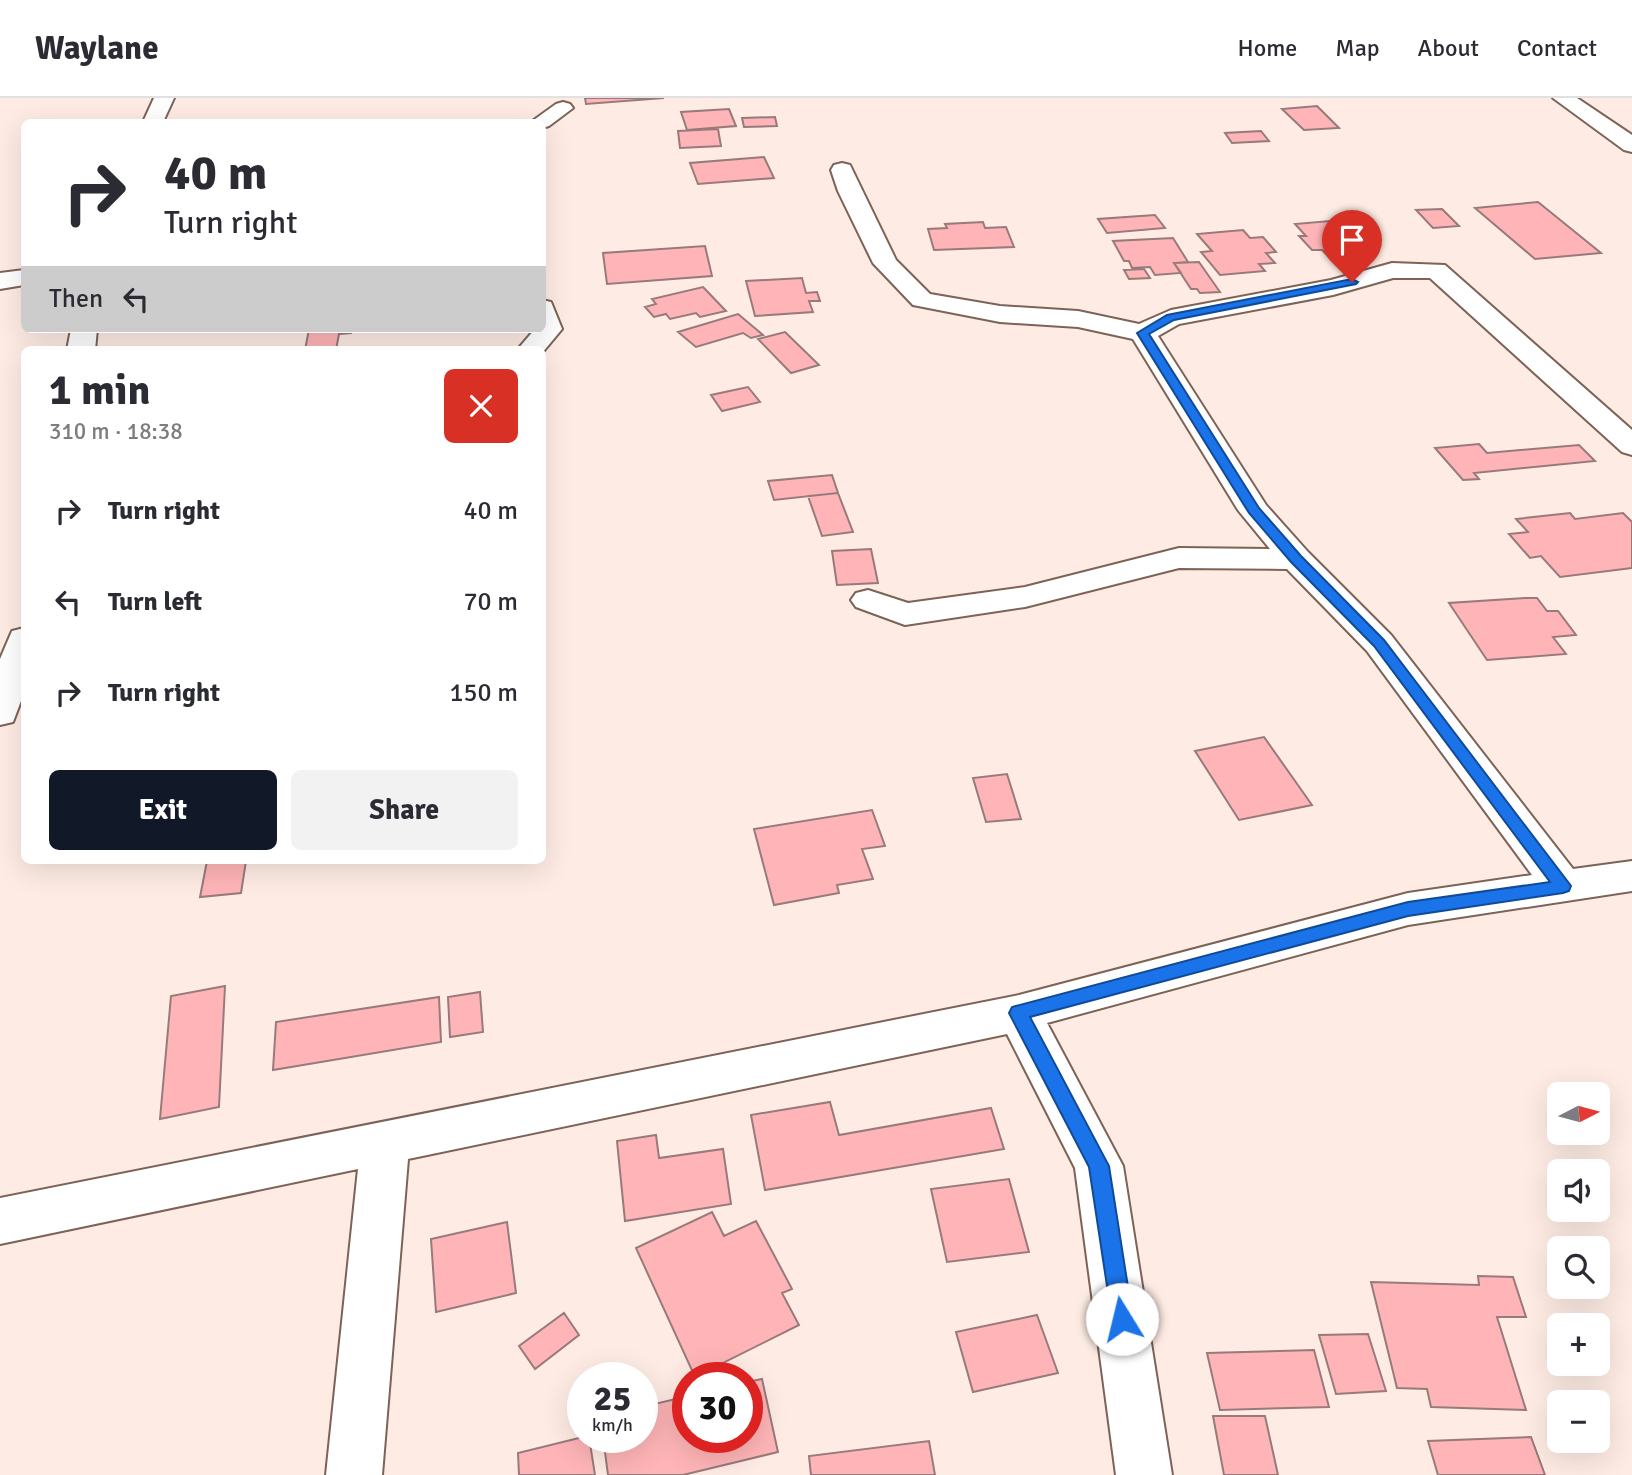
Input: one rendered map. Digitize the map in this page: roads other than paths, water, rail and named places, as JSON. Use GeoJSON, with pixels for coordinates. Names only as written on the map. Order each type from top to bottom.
{"type":"FeatureCollection","features":[{"type":"Feature","properties":{"kind":"street"},"geometry":{"type":"LineString","coordinates":[[154,119],[163,98]]}},
{"type":"Feature","properties":{"kind":"street"},"geometry":{"type":"LineString","coordinates":[[1563,98],[1632,145]]}},
{"type":"Feature","properties":{"kind":"street"},"geometry":{"type":"LineString","coordinates":[[546,119],[563,108]]}},
{"type":"Feature","properties":{"kind":"street"},"geometry":{"type":"LineString","coordinates":[[842,170],[849,191],[885,263],[922,300],[1000,314],[1078,319],[1143,333],[1171,318],[1333,287],[1392,271],[1436,270],[1632,446]]}},
{"type":"Feature","properties":{"kind":"street"},"geometry":{"type":"LineString","coordinates":[[0,281],[21,278]]}},
{"type":"Feature","properties":{"kind":"street"},"geometry":{"type":"LineString","coordinates":[[1143,333],[1254,510],[1296,559],[1379,643],[1563,886]]}},
{"type":"Feature","properties":{"kind":"street"},"geometry":{"type":"LineString","coordinates":[[868,600],[905,614],[1025,597],[1179,558],[1296,559]]}},
{"type":"Feature","properties":{"kind":"street"},"geometry":{"type":"LineString","coordinates":[[0,713],[21,648]]}},
{"type":"Feature","properties":{"kind":"street"},"geometry":{"type":"LineString","coordinates":[[0,1221],[385,1143],[609,1094],[1019,1013],[1408,909],[1632,876]]}},
{"type":"Feature","properties":{"kind":"street"},"geometry":{"type":"LineString","coordinates":[[1019,1013],[1099,1166],[1142,1447],[1143,1475]]}},
{"type":"Feature","properties":{"kind":"street"},"geometry":{"type":"LineString","coordinates":[[354,1475],[385,1143]]}}]}
